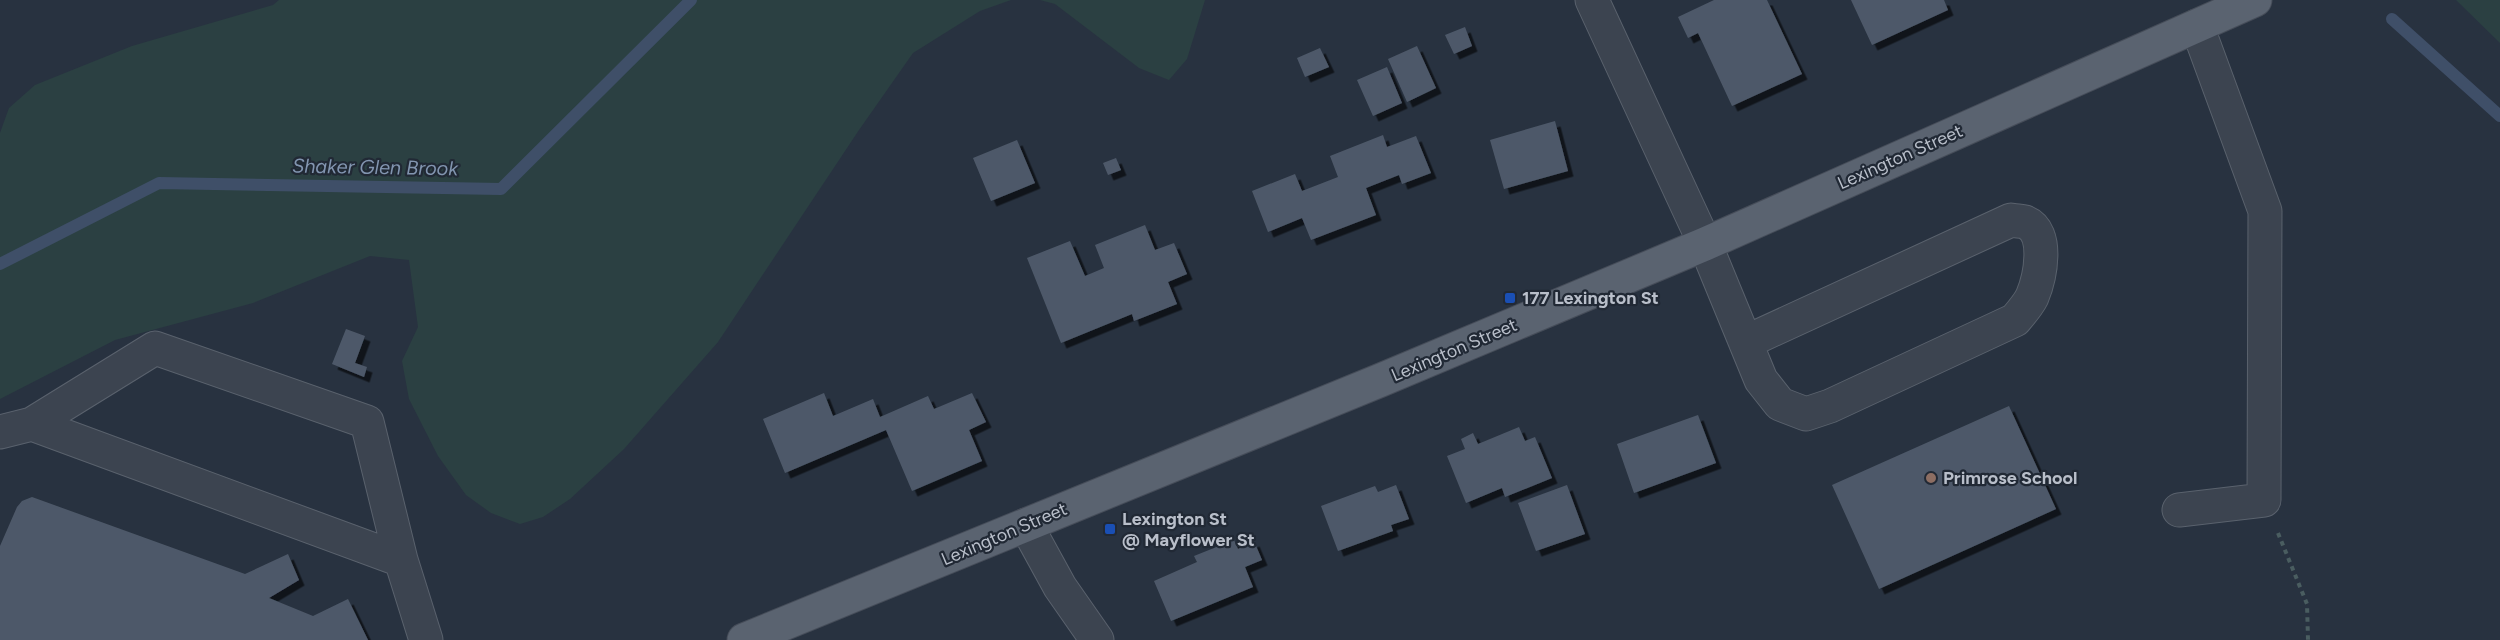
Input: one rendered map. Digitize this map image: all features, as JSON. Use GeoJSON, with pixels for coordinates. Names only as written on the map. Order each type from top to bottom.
{"type":"FeatureCollection","features":[{"type":"Feature","properties":{"kind":"main road","name":"Lexington Street"},"geometry":{"type":"LineString","coordinates":[[744,640],[1381,380],[1705,244],[2255,0]]}},
{"type":"Feature","properties":{"kind":"street"},"geometry":{"type":"LineString","coordinates":[[1592,0],[1705,244],[1761,380],[1780,404],[1806,414],[1822,409],[2015,320],[2031,298],[2038,277],[2041,243],[2036,230],[2026,222],[2011,220],[1746,342]]}},
{"type":"Feature","properties":{"kind":"street"},"geometry":{"type":"LineString","coordinates":[[2179,510],[2264,500],[2265,211],[2197,26]]}},
{"type":"Feature","properties":{"kind":"street"},"geometry":{"type":"LineString","coordinates":[[0,432],[32,424],[155,348],[367,422],[401,560],[426,640]]}},
{"type":"Feature","properties":{"kind":"street"},"geometry":{"type":"LineString","coordinates":[[32,424],[401,560]]}},
{"type":"Feature","properties":{"kind":"street"},"geometry":{"type":"LineString","coordinates":[[1026,525],[1060,587],[1097,640]]}},
{"type":"Feature","properties":{"kind":"path"},"geometry":{"type":"LineString","coordinates":[[2264,500],[2307,604],[2308,640]]}},
{"type":"Feature","properties":{"kind":"green space"},"geometry":{"type":"Polygon","coordinates":[[[279,0],[1011,0],[980,11],[913,53],[718,342],[624,449],[570,499],[543,517],[520,524],[491,513],[466,495],[438,456],[409,399],[402,361],[418,327],[409,260],[370,256],[253,303],[115,340],[0,399],[0,133],[9,108],[35,85],[132,46],[273,5],[279,0]]]}},
{"type":"Feature","properties":{"kind":"green space"},"geometry":{"type":"Polygon","coordinates":[[[1040,0],[1205,0],[1187,59],[1169,80],[1139,68],[1055,4],[1040,0]]]}},
{"type":"Feature","properties":{"kind":"green space"},"geometry":{"type":"Polygon","coordinates":[[[2456,0],[2500,0],[2500,43],[2456,0]]]}},
{"type":"Feature","properties":{"kind":"building"},"geometry":{"type":"Polygon","coordinates":[[[1714,0],[1767,0],[1802,74],[1732,106],[1698,33],[1688,38],[1678,17],[1714,0]]]}},
{"type":"Feature","properties":{"kind":"building"},"geometry":{"type":"Polygon","coordinates":[[[1851,0],[1944,0],[1948,10],[1872,45],[1851,0]]]}},
{"type":"Feature","properties":{"kind":"building"},"geometry":{"type":"Polygon","coordinates":[[[1465,27],[1472,46],[1454,54],[1445,35],[1465,27]]]}},
{"type":"Feature","properties":{"kind":"building"},"geometry":{"type":"Polygon","coordinates":[[[1417,46],[1436,88],[1407,102],[1388,59],[1417,46]]]}},
{"type":"Feature","properties":{"kind":"building"},"geometry":{"type":"Polygon","coordinates":[[[1320,48],[1329,67],[1305,77],[1297,58],[1320,48]]]}},
{"type":"Feature","properties":{"kind":"building"},"geometry":{"type":"Polygon","coordinates":[[[1387,67],[1402,103],[1373,116],[1357,80],[1387,67]]]}},
{"type":"Feature","properties":{"kind":"building"},"geometry":{"type":"Polygon","coordinates":[[[1555,121],[1568,171],[1504,189],[1490,140],[1555,121]]]}},
{"type":"Feature","properties":{"kind":"building"},"geometry":{"type":"Polygon","coordinates":[[[1383,135],[1387,147],[1416,136],[1431,173],[1402,184],[1399,175],[1366,188],[1376,215],[1311,240],[1302,218],[1268,232],[1252,191],[1295,174],[1302,191],[1338,177],[1330,156],[1383,135]]]}},
{"type":"Feature","properties":{"kind":"building"},"geometry":{"type":"Polygon","coordinates":[[[1017,140],[1035,183],[991,201],[973,158],[1017,140]]]}},
{"type":"Feature","properties":{"kind":"building"},"geometry":{"type":"Polygon","coordinates":[[[1116,158],[1121,170],[1108,175],[1103,163],[1116,158]]]}},
{"type":"Feature","properties":{"kind":"building"},"geometry":{"type":"Polygon","coordinates":[[[1145,225],[1155,250],[1174,243],[1187,274],[1168,282],[1177,304],[1134,321],[1132,314],[1061,343],[1027,258],[1070,241],[1085,276],[1104,268],[1095,245],[1145,225]]]}},
{"type":"Feature","properties":{"kind":"building"},"geometry":{"type":"Polygon","coordinates":[[[346,329],[365,336],[355,363],[367,367],[364,377],[332,364],[346,329]]]}},
{"type":"Feature","properties":{"kind":"building"},"geometry":{"type":"Polygon","coordinates":[[[824,393],[833,416],[873,399],[880,417],[928,396],[934,409],[972,393],[986,422],[969,430],[982,461],[912,491],[886,430],[785,473],[763,419],[824,393]]]}},
{"type":"Feature","properties":{"kind":"building"},"geometry":{"type":"Polygon","coordinates":[[[2009,406],[2056,509],[1879,589],[1832,485],[2009,406]]]}},
{"type":"Feature","properties":{"kind":"building"},"geometry":{"type":"Polygon","coordinates":[[[1698,415],[1716,463],[1634,493],[1617,444],[1698,415]]]}},
{"type":"Feature","properties":{"kind":"building"},"geometry":{"type":"Polygon","coordinates":[[[1519,427],[1525,441],[1535,437],[1552,478],[1505,497],[1502,488],[1466,503],[1447,456],[1465,449],[1461,439],[1473,433],[1478,444],[1519,427]]]}},
{"type":"Feature","properties":{"kind":"building"},"geometry":{"type":"Polygon","coordinates":[[[1396,485],[1409,519],[1391,525],[1393,531],[1338,551],[1321,506],[1375,486],[1378,492],[1396,485]]]}},
{"type":"Feature","properties":{"kind":"building"},"geometry":{"type":"Polygon","coordinates":[[[1567,485],[1585,534],[1536,551],[1518,503],[1567,485]]]}},
{"type":"Feature","properties":{"kind":"building"},"geometry":{"type":"Polygon","coordinates":[[[32,497],[245,574],[288,554],[299,580],[269,598],[313,616],[348,599],[368,640],[0,640],[0,546],[17,507],[22,501],[32,497]]]}},
{"type":"Feature","properties":{"kind":"building"},"geometry":{"type":"Polygon","coordinates":[[[1234,540],[1238,549],[1254,541],[1262,560],[1245,567],[1253,587],[1171,621],[1154,581],[1197,562],[1194,556],[1234,540]]]}},
{"type":"Feature","properties":{"kind":"waterway","name":"Shaker Glen Brook"},"geometry":{"type":"LineString","coordinates":[[0,264],[159,183],[501,189],[691,0]]}},
{"type":"Feature","properties":{"kind":"waterway","name":"Shaker Glen Brook"},"geometry":{"type":"LineString","coordinates":[[2392,19],[2500,116]]}},
{"type":"Feature","properties":{"kind":"place","name":"177 Lexington St"},"geometry":{"type":"Point","coordinates":[1510,298]}},
{"type":"Feature","properties":{"kind":"place","name":"Primrose School"},"geometry":{"type":"Point","coordinates":[1931,478]}},
{"type":"Feature","properties":{"kind":"place","name":"Lexington St @ Mayflower St"},"geometry":{"type":"Point","coordinates":[1110,529]}}]}
